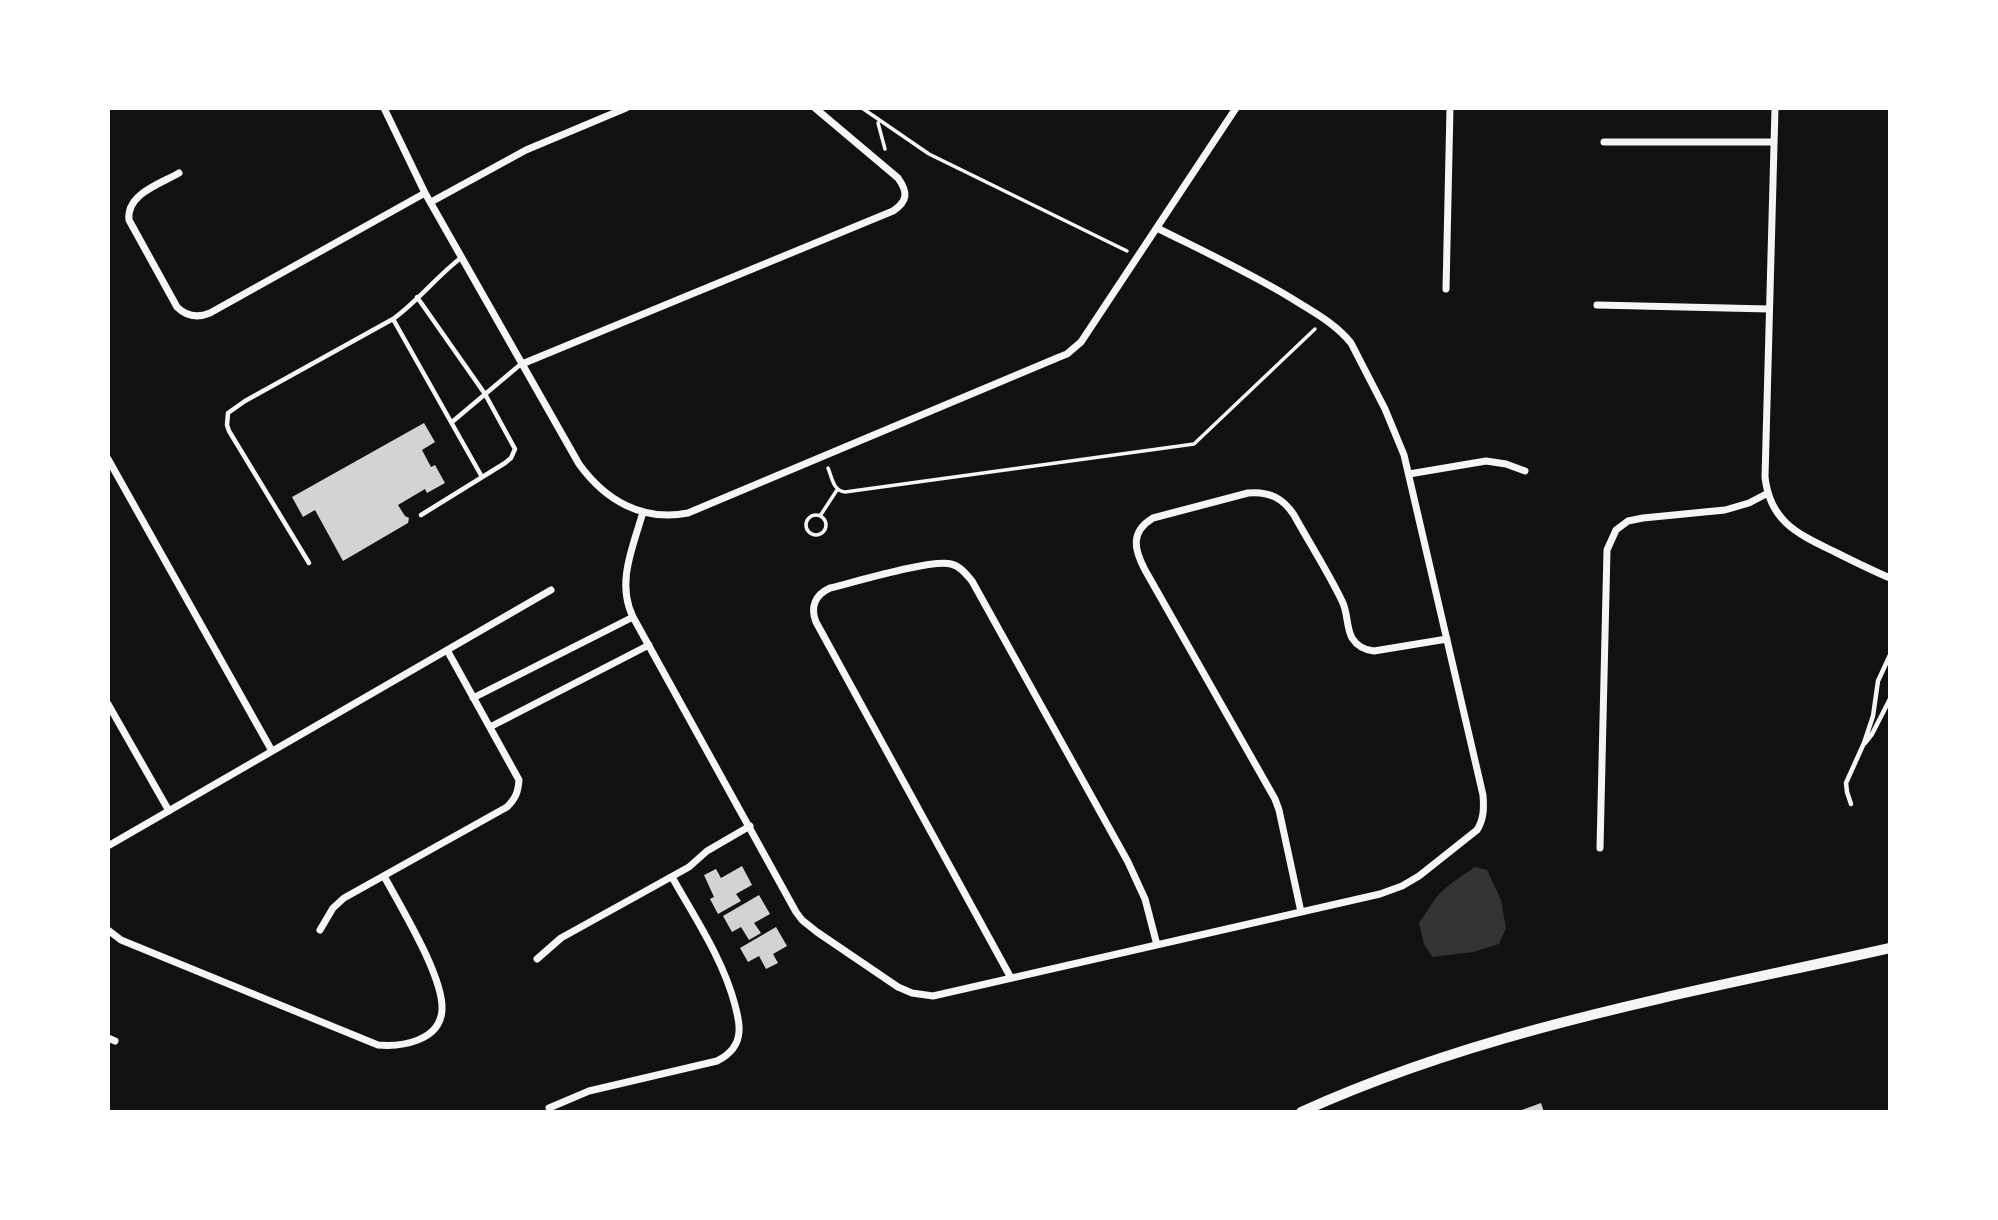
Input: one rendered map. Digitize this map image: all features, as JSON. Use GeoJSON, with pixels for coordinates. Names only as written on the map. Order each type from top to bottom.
{"type":"FeatureCollection","features":[{"type":"Feature","properties":{"kind":"street"},"geometry":{"type":"LineString","coordinates":[[384,108],[430,202],[588,477],[608,496],[631,508],[668,516],[688,513],[1067,354],[1081,342],[1236,108]]}},
{"type":"Feature","properties":{"kind":"street"},"geometry":{"type":"LineString","coordinates":[[430,202],[526,150],[626,108]]}},
{"type":"Feature","properties":{"kind":"street"},"geometry":{"type":"LineString","coordinates":[[522,364],[893,211],[905,200],[904,187],[815,108]]}},
{"type":"Feature","properties":{"kind":"street"},"geometry":{"type":"LineString","coordinates":[[1446,289],[1450,108]]}},
{"type":"Feature","properties":{"kind":"street"},"geometry":{"type":"LineString","coordinates":[[1775,108],[1765,477],[1768,494],[1776,512],[1793,530],[1889,579]]}},
{"type":"Feature","properties":{"kind":"street"},"geometry":{"type":"LineString","coordinates":[[1604,142],[1774,142]]}},
{"type":"Feature","properties":{"kind":"street"},"geometry":{"type":"LineString","coordinates":[[179,173],[138,196],[130,208],[129,220],[177,307],[183,313],[197,317],[210,313],[425,192]]}},
{"type":"Feature","properties":{"kind":"street"},"geometry":{"type":"LineString","coordinates":[[643,512],[624,580],[625,597],[633,617],[802,920],[898,987],[912,993],[933,996],[1380,894],[1402,886],[1419,876],[1469,836],[1482,822],[1484,809],[1409,474],[1397,435],[1351,343],[1342,332],[1254,276],[1157,228]]}},
{"type":"Feature","properties":{"kind":"street"},"geometry":{"type":"LineString","coordinates":[[1597,305],[1769,309]]}},
{"type":"Feature","properties":{"kind":"street"},"geometry":{"type":"LineString","coordinates":[[108,459],[272,751]]}},
{"type":"Feature","properties":{"kind":"street"},"geometry":{"type":"LineString","coordinates":[[1409,474],[1486,461],[1525,471]]}},
{"type":"Feature","properties":{"kind":"street"},"geometry":{"type":"LineString","coordinates":[[1301,912],[1275,799],[1144,570],[1136,552],[1138,533],[1153,518],[1248,493],[1273,495],[1285,503],[1294,516],[1341,599],[1350,634],[1359,646],[1374,651],[1447,639]]}},
{"type":"Feature","properties":{"kind":"street"},"geometry":{"type":"LineString","coordinates":[[1600,848],[1606,550],[1612,536],[1621,526],[1635,519],[1725,510],[1768,494]]}},
{"type":"Feature","properties":{"kind":"street"},"geometry":{"type":"LineString","coordinates":[[1012,978],[816,622],[814,603],[830,588],[937,563],[956,566],[967,575],[1128,862],[1144,899],[1157,945]]}},
{"type":"Feature","properties":{"kind":"street"},"geometry":{"type":"LineString","coordinates":[[108,846],[551,590]]}},
{"type":"Feature","properties":{"kind":"street"},"geometry":{"type":"LineString","coordinates":[[473,698],[633,617]]}},
{"type":"Feature","properties":{"kind":"street"},"geometry":{"type":"LineString","coordinates":[[490,727],[649,645]]}},
{"type":"Feature","properties":{"kind":"street"},"geometry":{"type":"LineString","coordinates":[[320,930],[333,908],[344,898],[507,807],[518,792],[519,779],[447,650]]}},
{"type":"Feature","properties":{"kind":"street"},"geometry":{"type":"LineString","coordinates":[[108,704],[169,811]]}},
{"type":"Feature","properties":{"kind":"street"},"geometry":{"type":"LineString","coordinates":[[537,959],[561,938],[689,867],[707,850],[750,826]]}},
{"type":"Feature","properties":{"kind":"street"},"geometry":{"type":"LineString","coordinates":[[108,930],[121,940],[377,1045],[407,1044],[430,1034],[442,1011],[435,975],[384,876]]}},
{"type":"Feature","properties":{"kind":"street"},"geometry":{"type":"LineString","coordinates":[[549,1108],[589,1091],[718,1061],[727,1056],[734,1047],[740,1030],[730,985],[672,877]]}},
{"type":"Feature","properties":{"kind":"street"},"geometry":{"type":"LineString","coordinates":[[1301,1111],[1406,1069],[1518,1033],[1889,947]]}},
{"type":"Feature","properties":{"kind":"lane"},"geometry":{"type":"LineString","coordinates":[[309,563],[229,431],[228,413],[244,401],[393,319],[462,257]]}},
{"type":"Feature","properties":{"kind":"lane"},"geometry":{"type":"LineString","coordinates":[[417,297],[485,394],[515,449],[511,458],[421,515]]}},
{"type":"Feature","properties":{"kind":"lane"},"geometry":{"type":"LineString","coordinates":[[393,319],[482,477]]}},
{"type":"Feature","properties":{"kind":"lane"},"geometry":{"type":"LineString","coordinates":[[452,422],[522,364]]}},
{"type":"Feature","properties":{"kind":"lane"},"geometry":{"type":"LineString","coordinates":[[1851,804],[1846,783],[1873,716],[1878,681],[1889,654]]}},
{"type":"Feature","properties":{"kind":"lane"},"geometry":{"type":"LineString","coordinates":[[1864,743],[1872,734],[1889,699]]}},
{"type":"Feature","properties":{"kind":"path"},"geometry":{"type":"LineString","coordinates":[[862,108],[929,154],[1139,257]]}},
{"type":"Feature","properties":{"kind":"path"},"geometry":{"type":"LineString","coordinates":[[878,121],[890,172]]}},
{"type":"Feature","properties":{"kind":"path"},"geometry":{"type":"LineString","coordinates":[[837,490],[845,492],[1194,444],[1325,319]]}},
{"type":"Feature","properties":{"kind":"path"},"geometry":{"type":"LineString","coordinates":[[824,456],[837,490]]}},
{"type":"Feature","properties":{"kind":"path"},"geometry":{"type":"LineString","coordinates":[[820,516],[837,490]]}},
{"type":"Feature","properties":{"kind":"path"},"geometry":{"type":"LineString","coordinates":[[810,516],[820,516],[826,524],[825,529],[821,533],[811,534],[807,531],[806,521],[810,516]]}},
{"type":"Feature","properties":{"kind":"shaded area"},"geometry":{"type":"Polygon","coordinates":[[[1475,867],[1487,870],[1501,900],[1506,928],[1499,944],[1473,952],[1432,957],[1424,944],[1419,923],[1439,894],[1475,867]]]}},
{"type":"Feature","properties":{"kind":"building"},"geometry":{"type":"Polygon","coordinates":[[[424,423],[435,442],[422,450],[431,467],[435,465],[445,483],[427,493],[425,489],[398,505],[409,518],[408,523],[343,561],[315,510],[303,517],[292,497],[424,423]]]}},
{"type":"Feature","properties":{"kind":"building"},"geometry":{"type":"Polygon","coordinates":[[[742,866],[752,885],[736,894],[741,901],[718,914],[710,899],[714,897],[704,875],[716,869],[721,878],[742,866]]]}},
{"type":"Feature","properties":{"kind":"building"},"geometry":{"type":"Polygon","coordinates":[[[759,895],[770,914],[754,923],[761,933],[749,940],[741,927],[732,932],[723,916],[759,895]]]}},
{"type":"Feature","properties":{"kind":"building"},"geometry":{"type":"Polygon","coordinates":[[[776,927],[787,946],[773,954],[778,963],[766,969],[759,956],[748,962],[740,948],[776,927]]]}},
{"type":"Feature","properties":{"kind":"building"},"geometry":{"type":"Polygon","coordinates":[[[1541,1103],[1544,1112],[1519,1112],[1519,1111],[1541,1103]]]}}]}
